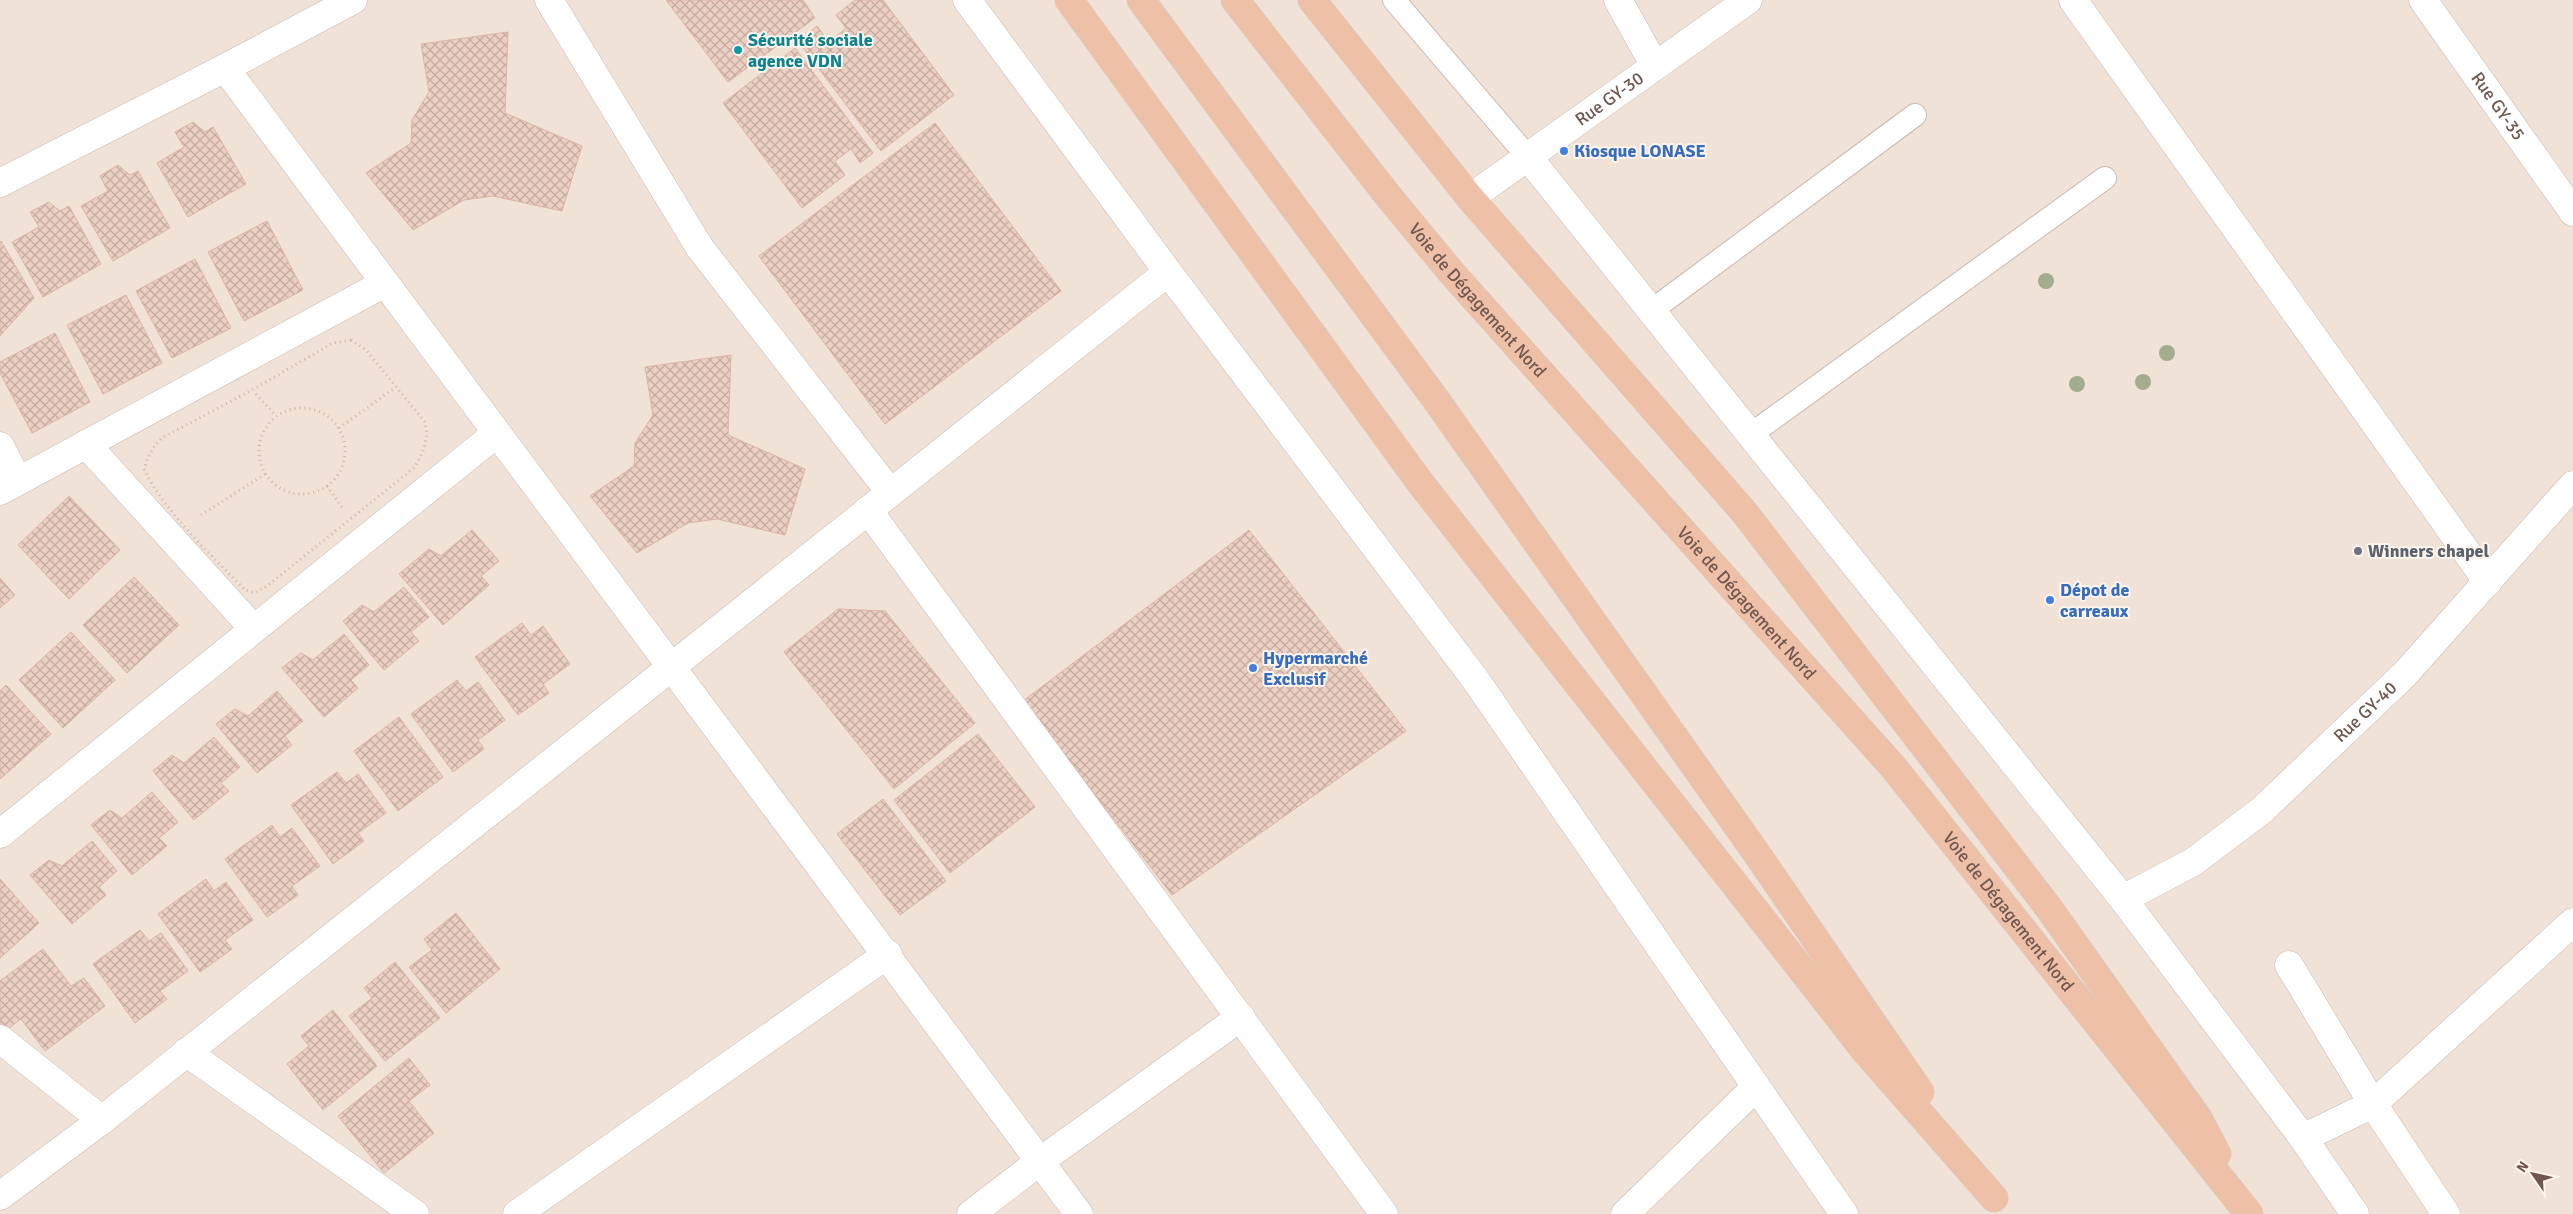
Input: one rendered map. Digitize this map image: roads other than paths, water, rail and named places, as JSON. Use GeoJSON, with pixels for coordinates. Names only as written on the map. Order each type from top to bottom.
{"type":"FeatureCollection","features":[{"type":"Feature","properties":{"kind":"highway"},"geometry":{"type":"LineString","coordinates":[[1069,0],[1413,474],[1866,1052],[1999,1206]]}},
{"type":"Feature","properties":{"kind":"highway"},"geometry":{"type":"LineString","coordinates":[[1141,0],[1434,397],[1564,580],[1999,1206]]}},
{"type":"Feature","properties":{"kind":"highway","name":"Voie de Dégagement Nord"},"geometry":{"type":"LineString","coordinates":[[1235,0],[1389,197],[1451,272],[1894,768],[2250,1214]]}},
{"type":"Feature","properties":{"kind":"highway"},"geometry":{"type":"LineString","coordinates":[[1312,0],[1470,198],[1744,512],[1965,798],[2106,986],[2198,1118],[2250,1214]]}},
{"type":"Feature","properties":{"kind":"street"},"geometry":{"type":"LineString","coordinates":[[0,182],[225,68],[353,0]]}},
{"type":"Feature","properties":{"kind":"street"},"geometry":{"type":"LineString","coordinates":[[549,0],[700,248],[890,492]]}},
{"type":"Feature","properties":{"kind":"street"},"geometry":{"type":"LineString","coordinates":[[967,0],[1168,272],[1475,679],[1755,1088],[1844,1214]]}},
{"type":"Feature","properties":{"kind":"street"},"geometry":{"type":"LineString","coordinates":[[1618,0],[1656,66]]}},
{"type":"Feature","properties":{"kind":"street","name":"Rue GY-30"},"geometry":{"type":"LineString","coordinates":[[1470,198],[1748,0]]}},
{"type":"Feature","properties":{"kind":"street"},"geometry":{"type":"LineString","coordinates":[[2073,0],[2488,582]]}},
{"type":"Feature","properties":{"kind":"street","name":"Rue GY-35"},"geometry":{"type":"LineString","coordinates":[[2423,0],[2573,212]]}},
{"type":"Feature","properties":{"kind":"street"},"geometry":{"type":"LineString","coordinates":[[225,68],[888,954],[1039,1162],[1080,1214]]}},
{"type":"Feature","properties":{"kind":"street"},"geometry":{"type":"LineString","coordinates":[[1528,157],[2123,899],[2303,1138],[2355,1214]]}},
{"type":"Feature","properties":{"kind":"street"},"geometry":{"type":"LineString","coordinates":[[0,1196],[102,1120],[1168,272]]}},
{"type":"Feature","properties":{"kind":"street"},"geometry":{"type":"LineString","coordinates":[[0,446],[9,486],[385,283]]}},
{"type":"Feature","properties":{"kind":"street"},"geometry":{"type":"LineString","coordinates":[[0,834],[497,432]]}},
{"type":"Feature","properties":{"kind":"street"},"geometry":{"type":"LineString","coordinates":[[86,444],[254,629]]}},
{"type":"Feature","properties":{"kind":"street","name":"Rue GY-40"},"geometry":{"type":"LineString","coordinates":[[2123,899],[2193,862],[2262,810],[2405,674],[2573,485]]}},
{"type":"Feature","properties":{"kind":"street"},"geometry":{"type":"LineString","coordinates":[[868,510],[1384,1214]]}},
{"type":"Feature","properties":{"kind":"street"},"geometry":{"type":"LineString","coordinates":[[2303,1138],[2373,1104],[2573,922]]}},
{"type":"Feature","properties":{"kind":"street"},"geometry":{"type":"LineString","coordinates":[[517,1214],[888,954]]}},
{"type":"Feature","properties":{"kind":"street"},"geometry":{"type":"LineString","coordinates":[[2289,965],[2373,1104],[2446,1214]]}},
{"type":"Feature","properties":{"kind":"street"},"geometry":{"type":"LineString","coordinates":[[971,1214],[1039,1162],[1241,1017]]}},
{"type":"Feature","properties":{"kind":"street"},"geometry":{"type":"LineString","coordinates":[[0,1040],[102,1120]]}},
{"type":"Feature","properties":{"kind":"street"},"geometry":{"type":"LineString","coordinates":[[186,1052],[415,1214]]}},
{"type":"Feature","properties":{"kind":"street"},"geometry":{"type":"LineString","coordinates":[[1625,1214],[1755,1088]]}},
{"type":"Feature","properties":{"kind":"lane"},"geometry":{"type":"LineString","coordinates":[[1394,0],[1528,157]]}},
{"type":"Feature","properties":{"kind":"lane"},"geometry":{"type":"LineString","coordinates":[[1651,311],[1915,115]]}},
{"type":"Feature","properties":{"kind":"lane"},"geometry":{"type":"LineString","coordinates":[[1750,435],[2105,178]]}},
{"type":"Feature","properties":{"kind":"place","name":"Sécurité sociale agence VDN"},"geometry":{"type":"Point","coordinates":[738,50]}},
{"type":"Feature","properties":{"kind":"place","name":"Kiosque LONASE"},"geometry":{"type":"Point","coordinates":[1564,151]}},
{"type":"Feature","properties":{"kind":"place","name":"Winners chapel"},"geometry":{"type":"Point","coordinates":[2358,551]}},
{"type":"Feature","properties":{"kind":"place","name":"Dépot de carreaux"},"geometry":{"type":"Point","coordinates":[2050,600]}},
{"type":"Feature","properties":{"kind":"place","name":"Hypermarché Exclusif"},"geometry":{"type":"Point","coordinates":[1253,668]}}]}
